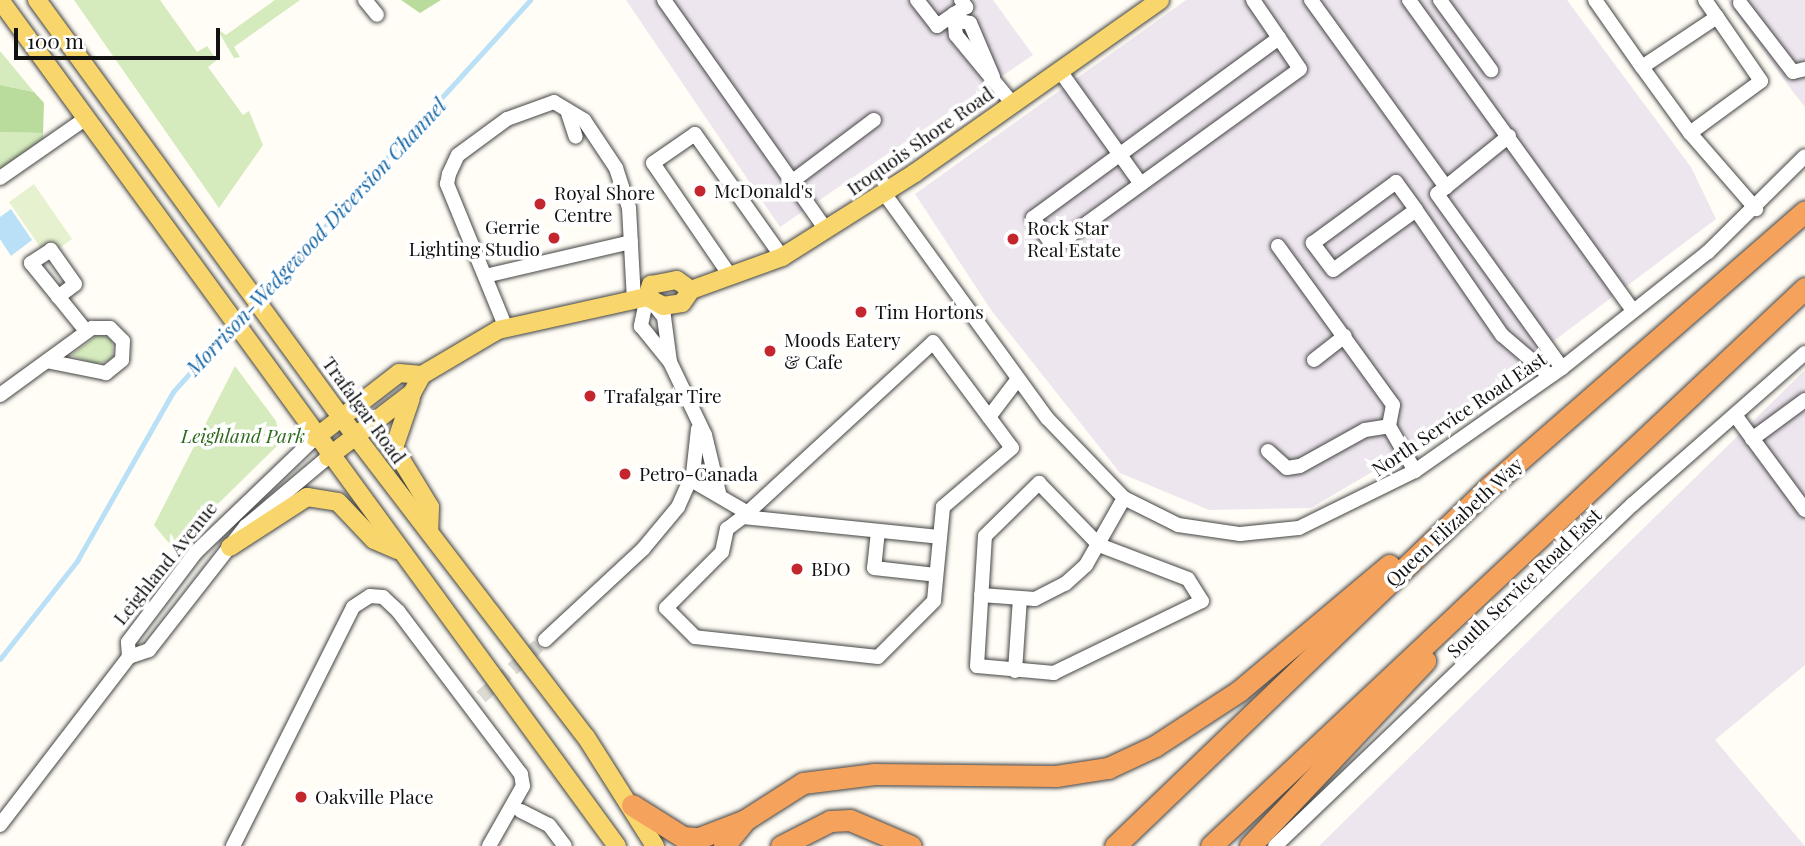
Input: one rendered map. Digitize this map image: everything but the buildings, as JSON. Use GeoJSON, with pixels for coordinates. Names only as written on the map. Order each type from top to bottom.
{"type":"FeatureCollection","features":[{"type":"Feature","properties":{"kind":"highway","name":"Queen Elizabeth Way"},"geometry":{"type":"LineString","coordinates":[[1115,846],[1490,486],[1805,211]]}},
{"type":"Feature","properties":{"kind":"highway"},"geometry":{"type":"LineString","coordinates":[[1211,846],[1805,288]]}},
{"type":"Feature","properties":{"kind":"highway"},"geometry":{"type":"LineString","coordinates":[[724,846],[745,820],[776,796],[835,777],[1056,776],[1108,768],[1155,746],[1239,691],[1490,486]]}},
{"type":"Feature","properties":{"kind":"highway"},"geometry":{"type":"LineString","coordinates":[[1250,846],[1446,638],[1472,598]]}},
{"type":"Feature","properties":{"kind":"highway"},"geometry":{"type":"LineString","coordinates":[[632,805],[683,837],[699,838],[745,820]]}},
{"type":"Feature","properties":{"kind":"highway"},"geometry":{"type":"LineString","coordinates":[[781,846],[830,821],[850,820],[911,846]]}},
{"type":"Feature","properties":{"kind":"main road"},"geometry":{"type":"LineString","coordinates":[[1,0],[328,457],[617,846]]}},
{"type":"Feature","properties":{"kind":"main road","name":"Trafalgar Road"},"geometry":{"type":"LineString","coordinates":[[37,0],[341,417],[632,805],[655,846]]}},
{"type":"Feature","properties":{"kind":"main road","name":"Iroquois Shore Road"},"geometry":{"type":"LineString","coordinates":[[341,417],[399,373],[422,375],[506,328],[641,298],[651,285],[677,280],[691,290],[782,257],[884,192],[1160,0]]}},
{"type":"Feature","properties":{"kind":"main road"},"geometry":{"type":"LineString","coordinates":[[422,375],[412,393],[394,448],[430,507],[429,531]]}},
{"type":"Feature","properties":{"kind":"main road"},"geometry":{"type":"LineString","coordinates":[[328,457],[412,393]]}},
{"type":"Feature","properties":{"kind":"main road","name":"Leighland Avenue"},"geometry":{"type":"LineString","coordinates":[[315,438],[341,417]]}},
{"type":"Feature","properties":{"kind":"main road"},"geometry":{"type":"LineString","coordinates":[[230,547],[307,497],[338,502],[374,540],[399,550]]}},
{"type":"Feature","properties":{"kind":"street"},"geometry":{"type":"LineString","coordinates":[[365,0],[377,15]]}},
{"type":"Feature","properties":{"kind":"street"},"geometry":{"type":"LineString","coordinates":[[664,0],[827,230]]}},
{"type":"Feature","properties":{"kind":"street"},"geometry":{"type":"LineString","coordinates":[[917,0],[937,26],[956,18],[966,7],[961,0]]}},
{"type":"Feature","properties":{"kind":"street"},"geometry":{"type":"LineString","coordinates":[[1253,0],[1279,38],[1300,69],[1054,247],[1033,218],[1279,38]]}},
{"type":"Feature","properties":{"kind":"street"},"geometry":{"type":"LineString","coordinates":[[1311,0],[1446,187]]}},
{"type":"Feature","properties":{"kind":"street"},"geometry":{"type":"LineString","coordinates":[[1409,0],[1632,309]]}},
{"type":"Feature","properties":{"kind":"street"},"geometry":{"type":"LineString","coordinates":[[1440,0],[1492,70]]}},
{"type":"Feature","properties":{"kind":"street"},"geometry":{"type":"LineString","coordinates":[[1595,0],[1690,133],[1756,209]]}},
{"type":"Feature","properties":{"kind":"street"},"geometry":{"type":"LineString","coordinates":[[1690,133],[1761,81],[1705,0]]}},
{"type":"Feature","properties":{"kind":"street"},"geometry":{"type":"LineString","coordinates":[[1740,3],[1793,72],[1805,69]]}},
{"type":"Feature","properties":{"kind":"street"},"geometry":{"type":"LineString","coordinates":[[1642,67],[1717,17]]}},
{"type":"Feature","properties":{"kind":"street"},"geometry":{"type":"LineString","coordinates":[[956,18],[956,35],[982,73],[993,77],[1012,103]]}},
{"type":"Feature","properties":{"kind":"street"},"geometry":{"type":"LineString","coordinates":[[1060,71],[1141,184]]}},
{"type":"Feature","properties":{"kind":"street"},"geometry":{"type":"LineString","coordinates":[[506,328],[447,184],[458,155],[507,119],[554,102],[584,120],[616,168],[629,208],[631,242],[641,298],[641,326],[670,362]]}},
{"type":"Feature","properties":{"kind":"street"},"geometry":{"type":"LineString","coordinates":[[567,110],[576,137]]}},
{"type":"Feature","properties":{"kind":"street"},"geometry":{"type":"LineString","coordinates":[[0,178],[85,119]]}},
{"type":"Feature","properties":{"kind":"street"},"geometry":{"type":"LineString","coordinates":[[793,180],[874,120]]}},
{"type":"Feature","properties":{"kind":"street"},"geometry":{"type":"LineString","coordinates":[[731,276],[653,163],[695,134],[782,257]]}},
{"type":"Feature","properties":{"kind":"street"},"geometry":{"type":"LineString","coordinates":[[1509,136],[1437,194],[1556,372]]}},
{"type":"Feature","properties":{"kind":"street","name":"North Service Road East"},"geometry":{"type":"LineString","coordinates":[[884,192],[1018,379],[1124,498],[1178,525],[1240,534],[1299,528],[1415,471],[1556,372],[1756,209],[1805,156]]}},
{"type":"Feature","properties":{"kind":"street"},"geometry":{"type":"LineString","coordinates":[[1416,210],[1334,270],[1313,243],[1396,183],[1416,210],[1502,335],[1556,372]]}},
{"type":"Feature","properties":{"kind":"street"},"geometry":{"type":"LineString","coordinates":[[485,276],[631,242]]}},
{"type":"Feature","properties":{"kind":"street"},"geometry":{"type":"LineString","coordinates":[[1278,246],[1393,405],[1390,426],[1415,471]]}},
{"type":"Feature","properties":{"kind":"street"},"geometry":{"type":"LineString","coordinates":[[58,297],[86,331]]}},
{"type":"Feature","properties":{"kind":"street"},"geometry":{"type":"LineString","coordinates":[[641,298],[664,317],[670,362],[698,429],[719,493]]}},
{"type":"Feature","properties":{"kind":"street"},"geometry":{"type":"LineString","coordinates":[[0,395],[86,331],[110,328],[123,341],[114,369],[95,373],[47,362]]}},
{"type":"Feature","properties":{"kind":"street"},"geometry":{"type":"LineString","coordinates":[[1314,360],[1345,336]]}},
{"type":"Feature","properties":{"kind":"street"},"geometry":{"type":"LineString","coordinates":[[933,342],[1012,448],[943,507],[934,601],[878,657],[695,637],[666,608],[722,552],[727,529],[746,515],[933,342]]}},
{"type":"Feature","properties":{"kind":"street","name":"South Service Road East"},"geometry":{"type":"LineString","coordinates":[[1275,846],[1735,415],[1805,354]]}},
{"type":"Feature","properties":{"kind":"street"},"geometry":{"type":"LineString","coordinates":[[989,417],[1018,379]]}},
{"type":"Feature","properties":{"kind":"street"},"geometry":{"type":"LineString","coordinates":[[1752,439],[1805,400]]}},
{"type":"Feature","properties":{"kind":"street"},"geometry":{"type":"LineString","coordinates":[[1735,415],[1805,510]]}},
{"type":"Feature","properties":{"kind":"street"},"geometry":{"type":"LineString","coordinates":[[1268,451],[1287,468],[1300,466],[1365,430],[1390,426]]}},
{"type":"Feature","properties":{"kind":"street"},"geometry":{"type":"LineString","coordinates":[[545,640],[643,549],[678,507],[691,480],[698,429]]}},
{"type":"Feature","properties":{"kind":"street","name":"Leighland Avenue"},"geometry":{"type":"LineString","coordinates":[[129,657],[128,642],[196,552],[315,438]]}},
{"type":"Feature","properties":{"kind":"street","name":"Leighland Avenue"},"geometry":{"type":"LineString","coordinates":[[0,825],[129,657],[149,650],[230,547],[328,457]]}},
{"type":"Feature","properties":{"kind":"street"},"geometry":{"type":"LineString","coordinates":[[691,480],[719,493],[746,515],[939,537]]}},
{"type":"Feature","properties":{"kind":"street"},"geometry":{"type":"LineString","coordinates":[[1039,483],[1099,545],[1188,579],[1202,601],[1054,673],[976,666],[985,536],[1039,483]]}},
{"type":"Feature","properties":{"kind":"street"},"geometry":{"type":"LineString","coordinates":[[981,595],[1035,599],[1065,584],[1099,545],[1124,498]]}},
{"type":"Feature","properties":{"kind":"street"},"geometry":{"type":"LineString","coordinates":[[878,531],[874,568],[936,575]]}},
{"type":"Feature","properties":{"kind":"street"},"geometry":{"type":"LineString","coordinates":[[233,846],[362,598],[383,597],[398,611],[469,707],[512,759],[523,786],[489,846]]}},
{"type":"Feature","properties":{"kind":"street"},"geometry":{"type":"LineString","coordinates":[[1015,670],[1020,598]]}},
{"type":"Feature","properties":{"kind":"street"},"geometry":{"type":"LineString","coordinates":[[469,707],[481,697]]}},
{"type":"Feature","properties":{"kind":"street"},"geometry":{"type":"LineString","coordinates":[[521,811],[549,825],[565,846]]}},
{"type":"Feature","properties":{"kind":"shaded area"},"geometry":{"type":"Polygon","coordinates":[[[626,0],[993,0],[1033,55],[780,227],[626,0]]]}},
{"type":"Feature","properties":{"kind":"shaded area"},"geometry":{"type":"Polygon","coordinates":[[[1186,0],[1567,0],[1691,167],[1716,219],[1406,452],[1311,508],[1209,510],[1120,473],[991,310],[915,194],[1186,0]]]}},
{"type":"Feature","properties":{"kind":"shaded area"},"geometry":{"type":"Polygon","coordinates":[[[1727,0],[1805,0],[1805,107],[1793,92],[1727,0]]]}},
{"type":"Feature","properties":{"kind":"shaded area"},"geometry":{"type":"Polygon","coordinates":[[[1805,370],[1805,665],[1715,740],[1805,846],[1319,846],[1805,370]]]}},
{"type":"Feature","properties":{"kind":"green space"},"geometry":{"type":"Polygon","coordinates":[[[74,0],[160,0],[197,52],[207,46],[217,60],[208,67],[243,115],[249,111],[263,145],[219,208],[74,0]]]}},
{"type":"Feature","properties":{"kind":"green space"},"geometry":{"type":"Polygon","coordinates":[[[275,0],[300,0],[234,47],[240,57],[234,58],[217,29],[226,35],[275,0]]]}},
{"type":"Feature","properties":{"kind":"green space"},"geometry":{"type":"Polygon","coordinates":[[[401,0],[441,0],[420,13],[401,0]]]}},
{"type":"Feature","properties":{"kind":"green space"},"geometry":{"type":"Polygon","coordinates":[[[0,51],[34,92],[0,85],[0,51]]]}},
{"type":"Feature","properties":{"kind":"green space"},"geometry":{"type":"Polygon","coordinates":[[[0,85],[34,92],[44,103],[43,133],[0,132],[0,85]]]}},
{"type":"Feature","properties":{"kind":"green space"},"geometry":{"type":"Polygon","coordinates":[[[0,132],[43,133],[44,138],[0,170],[0,132]]]}},
{"type":"Feature","properties":{"kind":"green space"},"geometry":{"type":"Polygon","coordinates":[[[34,184],[72,239],[47,257],[9,202],[34,184]]]}},
{"type":"Feature","properties":{"kind":"green space"},"geometry":{"type":"Polygon","coordinates":[[[99,334],[112,339],[113,360],[94,364],[71,355],[99,334]]]}},
{"type":"Feature","properties":{"kind":"green space","name":"Leighland Park"},"geometry":{"type":"Polygon","coordinates":[[[235,366],[276,421],[280,443],[173,548],[154,525],[235,366]]]}},
{"type":"Feature","properties":{"kind":"water"},"geometry":{"type":"Polygon","coordinates":[[[11,209],[32,240],[11,256],[0,239],[0,217],[11,209]]]}},
{"type":"Feature","properties":{"kind":"waterway","name":"Morrison-Wedgewood Diversion Channel"},"geometry":{"type":"LineString","coordinates":[[260,298],[530,0]]}},
{"type":"Feature","properties":{"kind":"waterway","name":"Morrison-Wedgewood Diversion Channel"},"geometry":{"type":"LineString","coordinates":[[238,320],[254,304]]}},
{"type":"Feature","properties":{"kind":"waterway","name":"Morrison-Wedgewood Diversion Channel"},"geometry":{"type":"LineString","coordinates":[[0,659],[77,561],[173,392],[232,326]]}},
{"type":"Feature","properties":{"kind":"tunnel"},"geometry":{"type":"LineString","coordinates":[[481,697],[545,640]]}},
{"type":"Feature","properties":{"kind":"place","name":"McDonald's"},"geometry":{"type":"Point","coordinates":[700,191]}},
{"type":"Feature","properties":{"kind":"place","name":"Royal Shore Centre"},"geometry":{"type":"Point","coordinates":[540,204]}},
{"type":"Feature","properties":{"kind":"place","name":"Gerrie Lighting Studio"},"geometry":{"type":"Point","coordinates":[554,238]}},
{"type":"Feature","properties":{"kind":"place","name":"Rock Star Real Estate"},"geometry":{"type":"Point","coordinates":[1013,239]}},
{"type":"Feature","properties":{"kind":"place","name":"Tim Hortons"},"geometry":{"type":"Point","coordinates":[861,312]}},
{"type":"Feature","properties":{"kind":"place","name":"Moods Eatery & Cafe"},"geometry":{"type":"Point","coordinates":[770,351]}},
{"type":"Feature","properties":{"kind":"place","name":"Trafalgar Tire"},"geometry":{"type":"Point","coordinates":[590,396]}},
{"type":"Feature","properties":{"kind":"place","name":"Petro-Canada"},"geometry":{"type":"Point","coordinates":[625,474]}},
{"type":"Feature","properties":{"kind":"place","name":"BDO"},"geometry":{"type":"Point","coordinates":[797,569]}},
{"type":"Feature","properties":{"kind":"place","name":"Oakville Place"},"geometry":{"type":"Point","coordinates":[301,797]}}]}
